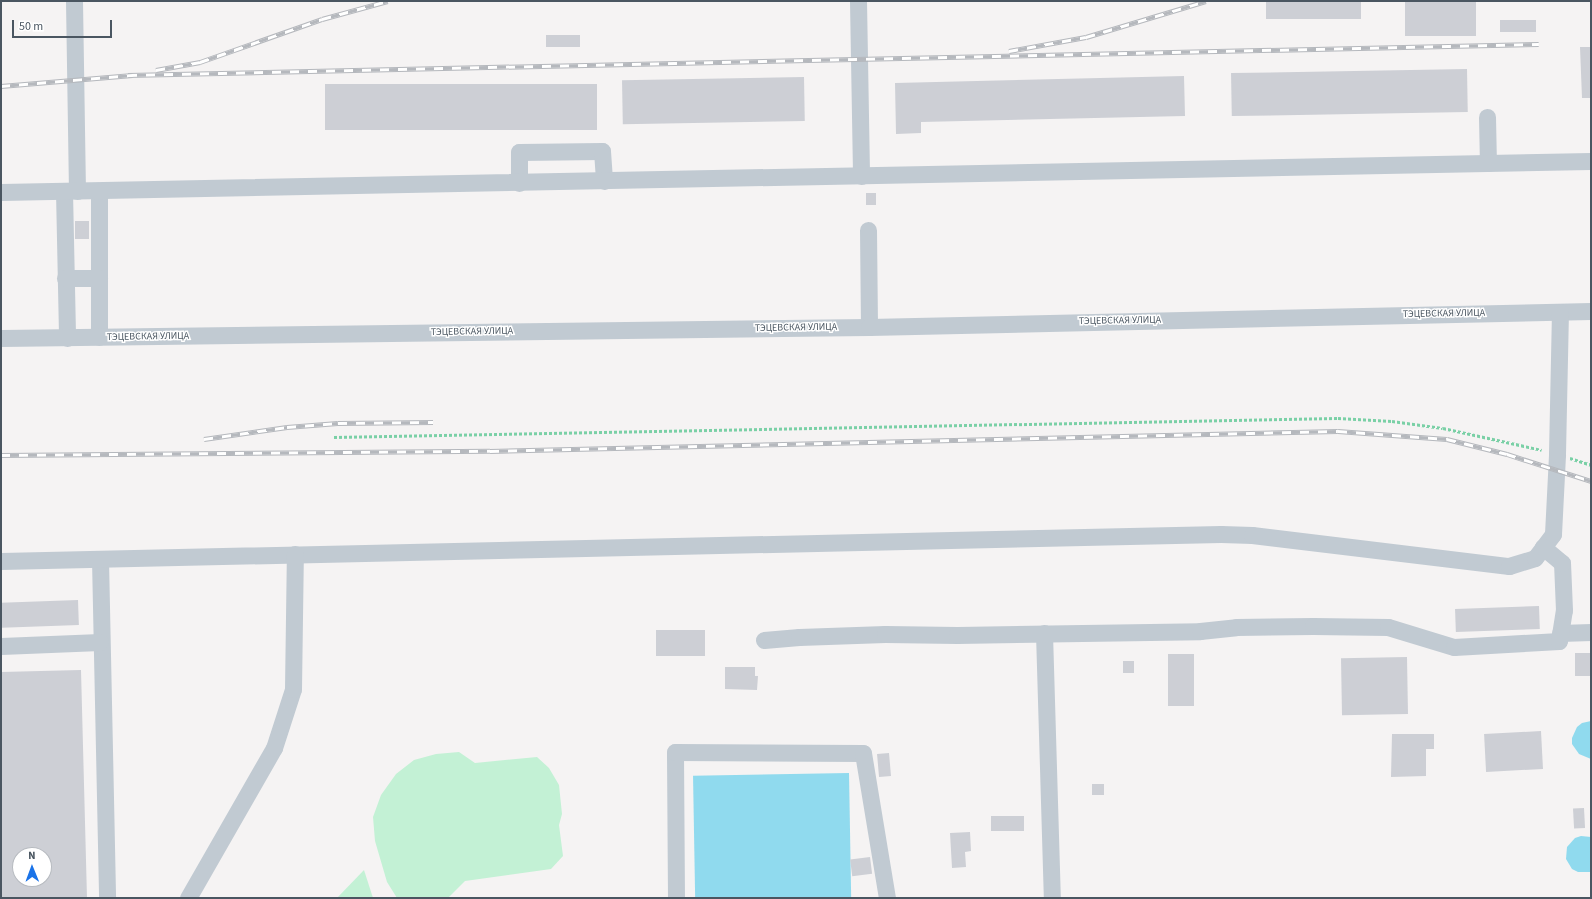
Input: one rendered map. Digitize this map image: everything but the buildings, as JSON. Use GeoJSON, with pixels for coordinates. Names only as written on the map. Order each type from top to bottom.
{"type":"FeatureCollection","features":[{"type":"Feature","properties":{"kind":"street"},"geometry":{"type":"LineString","coordinates":[[67,338],[66,278],[70,191],[74,1]]}},
{"type":"Feature","properties":{"kind":"street"},"geometry":{"type":"LineString","coordinates":[[858,1],[861,176]]}},
{"type":"Feature","properties":{"kind":"street"},"geometry":{"type":"LineString","coordinates":[[1487,117],[1488,163]]}},
{"type":"Feature","properties":{"kind":"street"},"geometry":{"type":"LineString","coordinates":[[519,183],[519,152],[602,151],[604,181]]}},
{"type":"Feature","properties":{"kind":"street"},"geometry":{"type":"LineString","coordinates":[[1,192],[1591,161]]}},
{"type":"Feature","properties":{"kind":"street"},"geometry":{"type":"LineString","coordinates":[[99,191],[99,337]]}},
{"type":"Feature","properties":{"kind":"street"},"geometry":{"type":"LineString","coordinates":[[868,230],[869,327]]}},
{"type":"Feature","properties":{"kind":"street"},"geometry":{"type":"LineString","coordinates":[[66,278],[99,278]]}},
{"type":"Feature","properties":{"kind":"street","name":"ТЭЦЕВСКАЯ УЛИЦА"},"geometry":{"type":"LineString","coordinates":[[1,338],[869,327],[1591,311]]}},
{"type":"Feature","properties":{"kind":"street"},"geometry":{"type":"LineString","coordinates":[[1,561],[1221,534],[1252,535],[1509,566],[1535,558],[1553,534],[1557,454],[1560,312]]}},
{"type":"Feature","properties":{"kind":"street"},"geometry":{"type":"LineString","coordinates":[[764,640],[799,637],[886,634],[957,635],[1200,630],[1236,627],[1306,626],[1388,627],[1454,647],[1559,641],[1564,610],[1562,563],[1543,547]]}},
{"type":"Feature","properties":{"kind":"street"},"geometry":{"type":"LineString","coordinates":[[188,898],[274,748],[293,690],[295,554]]}},
{"type":"Feature","properties":{"kind":"street"},"geometry":{"type":"LineString","coordinates":[[100,559],[100,642],[106,898]]}},
{"type":"Feature","properties":{"kind":"street"},"geometry":{"type":"LineString","coordinates":[[1560,633],[1591,632]]}},
{"type":"Feature","properties":{"kind":"street"},"geometry":{"type":"LineString","coordinates":[[1044,633],[1052,898]]}},
{"type":"Feature","properties":{"kind":"street"},"geometry":{"type":"LineString","coordinates":[[1,646],[100,642]]}},
{"type":"Feature","properties":{"kind":"street"},"geometry":{"type":"LineString","coordinates":[[676,898],[675,752],[863,754],[888,898]]}},
{"type":"Feature","properties":{"kind":"path"},"geometry":{"type":"LineString","coordinates":[[334,437],[1338,418],[1392,421],[1443,428],[1509,441],[1591,465]]}},
{"type":"Feature","properties":{"kind":"green space"},"geometry":{"type":"Polygon","coordinates":[[[459,752],[475,763],[537,757],[549,768],[559,785],[562,814],[559,825],[563,856],[551,869],[465,881],[448,898],[397,898],[387,882],[375,841],[373,817],[381,795],[396,774],[414,760],[436,754],[459,752]]]}},
{"type":"Feature","properties":{"kind":"green space"},"geometry":{"type":"Polygon","coordinates":[[[364,870],[373,898],[337,898],[364,870]]]}},
{"type":"Feature","properties":{"kind":"water"},"geometry":{"type":"Polygon","coordinates":[[[1591,721],[1591,759],[1579,754],[1572,744],[1572,738],[1577,727],[1582,723],[1591,721]]]}},
{"type":"Feature","properties":{"kind":"water"},"geometry":{"type":"Polygon","coordinates":[[[849,773],[851,898],[695,898],[693,776],[849,773]]]}},
{"type":"Feature","properties":{"kind":"water"},"geometry":{"type":"Polygon","coordinates":[[[1581,836],[1591,837],[1590,872],[1578,872],[1572,869],[1566,859],[1567,847],[1575,838],[1581,836]]]}},
{"type":"Feature","properties":{"kind":"railway"},"geometry":{"type":"LineString","coordinates":[[156,70],[200,62],[322,19],[388,1]]}},
{"type":"Feature","properties":{"kind":"railway"},"geometry":{"type":"LineString","coordinates":[[1009,51],[1086,37],[1206,1]]}},
{"type":"Feature","properties":{"kind":"railway"},"geometry":{"type":"LineString","coordinates":[[128,75],[1539,44]]}},
{"type":"Feature","properties":{"kind":"railway"},"geometry":{"type":"LineString","coordinates":[[1,86],[133,75]]}},
{"type":"Feature","properties":{"kind":"railway"},"geometry":{"type":"LineString","coordinates":[[204,439],[287,427],[338,423],[433,422]]}},
{"type":"Feature","properties":{"kind":"railway"},"geometry":{"type":"LineString","coordinates":[[1,455],[490,451],[1338,431],[1447,439],[1507,454],[1591,481]]}}]}
